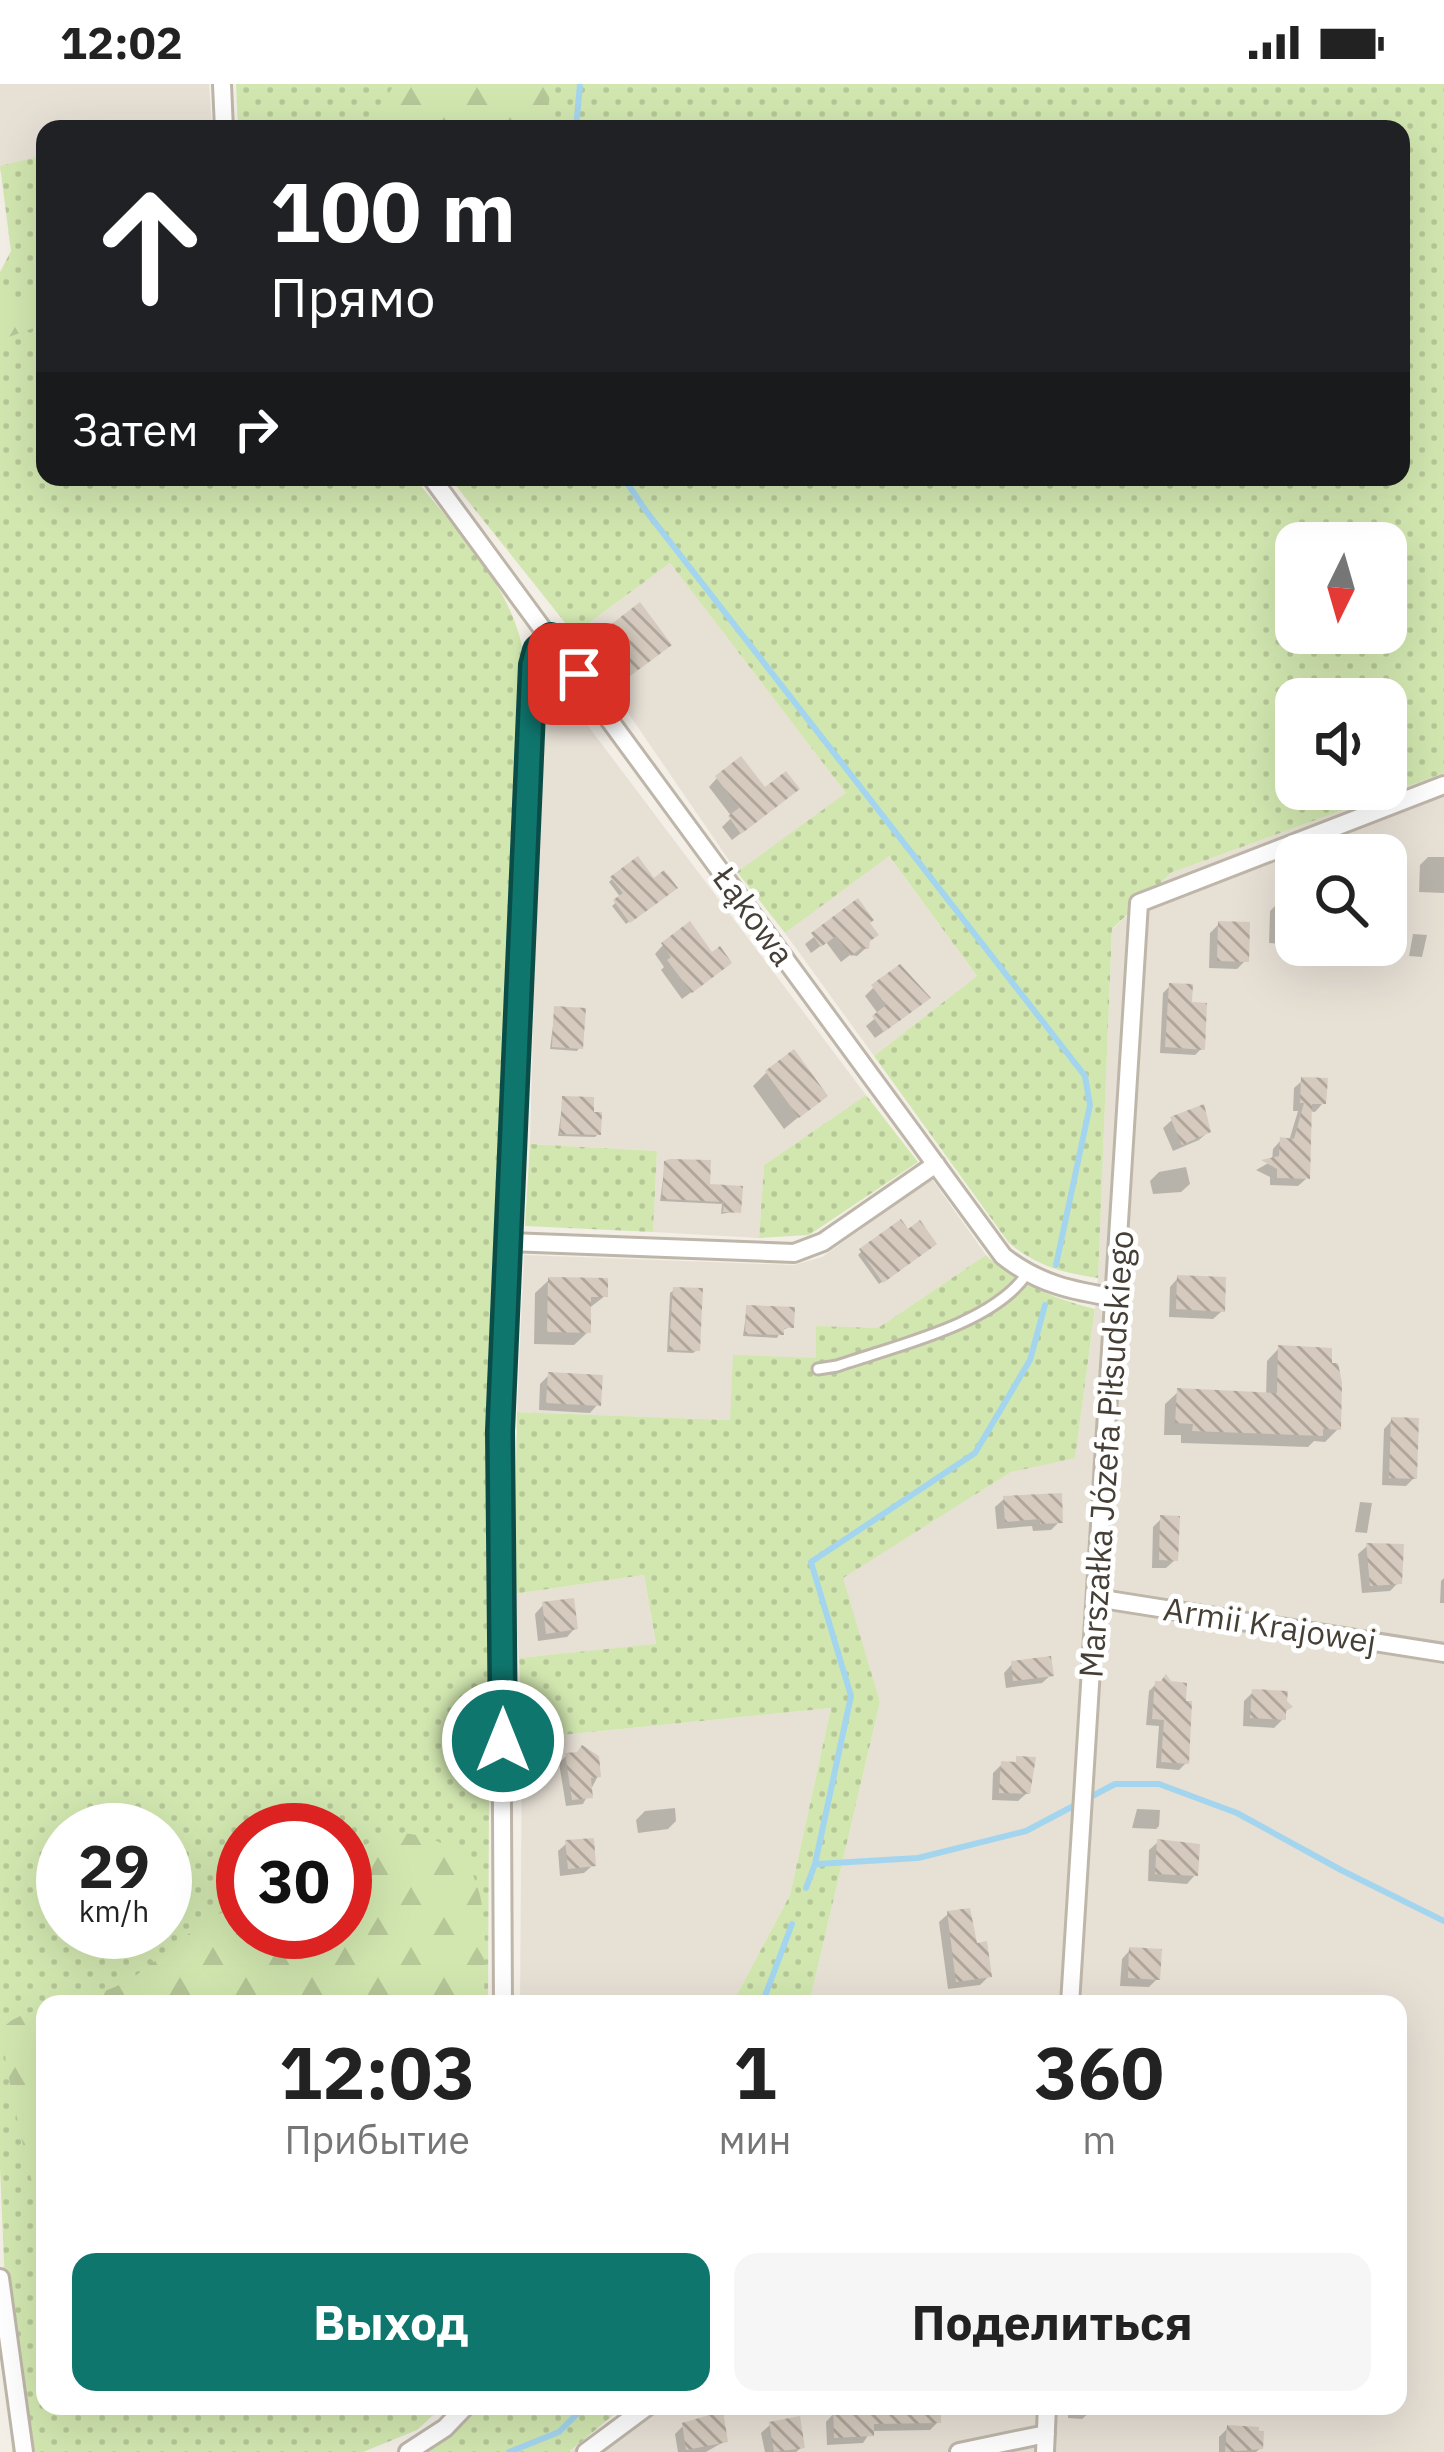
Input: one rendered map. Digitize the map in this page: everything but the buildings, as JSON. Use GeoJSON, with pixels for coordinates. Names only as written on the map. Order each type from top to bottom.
{"type":"FeatureCollection","features":[{"type":"Feature","properties":{"kind":"street"},"geometry":{"type":"LineString","coordinates":[[222,84],[224,120]]}},
{"type":"Feature","properties":{"kind":"street","name":"Łąkowa"},"geometry":{"type":"LineString","coordinates":[[438,486],[1003,1256],[1026,1275]]}},
{"type":"Feature","properties":{"kind":"street"},"geometry":{"type":"LineString","coordinates":[[503,1995],[500,1431],[533,665],[537,650],[551,637]]}},
{"type":"Feature","properties":{"kind":"street","name":"Marszałka Józefa Piłsudskiego"},"geometry":{"type":"LineString","coordinates":[[1071,1995],[1139,903],[1444,785]]}},
{"type":"Feature","properties":{"kind":"street"},"geometry":{"type":"LineString","coordinates":[[508,1242],[794,1253],[823,1242],[935,1164]]}},
{"type":"Feature","properties":{"kind":"street"},"geometry":{"type":"LineString","coordinates":[[1026,1275],[1062,1288],[1117,1298]]}},
{"type":"Feature","properties":{"kind":"street","name":"Armii Krajowej"},"geometry":{"type":"LineString","coordinates":[[1096,1598],[1444,1653]]}},
{"type":"Feature","properties":{"kind":"street"},"geometry":{"type":"LineString","coordinates":[[0,2278],[25,2452]]}},
{"type":"Feature","properties":{"kind":"street"},"geometry":{"type":"LineString","coordinates":[[408,2452],[457,2415]]}},
{"type":"Feature","properties":{"kind":"street"},"geometry":{"type":"LineString","coordinates":[[586,2452],[636,2415]]}},
{"type":"Feature","properties":{"kind":"street"},"geometry":{"type":"LineString","coordinates":[[958,2452],[1045,2443]]}},
{"type":"Feature","properties":{"kind":"lane"},"geometry":{"type":"LineString","coordinates":[[818,1369],[978,1315],[1015,1290],[1026,1275]]}},
{"type":"Feature","properties":{"kind":"shaded area"},"geometry":{"type":"Polygon","coordinates":[[[0,84],[209,84],[211,120],[36,120],[36,162],[0,172],[0,84]]]}},
{"type":"Feature","properties":{"kind":"shaded area"},"geometry":{"type":"Polygon","coordinates":[[[670,563],[847,794],[737,872],[574,634],[670,563]]]}},
{"type":"Feature","properties":{"kind":"shaded area"},"geometry":{"type":"Polygon","coordinates":[[[552,678],[866,1095],[764,1165],[759,1238],[653,1232],[657,1151],[530,1144],[542,682],[552,678]]]}},
{"type":"Feature","properties":{"kind":"shaded area"},"geometry":{"type":"Polygon","coordinates":[[[1444,773],[1444,2452],[570,2452],[617,2415],[1407,2415],[1407,1995],[811,1995],[880,1702],[842,1578],[1011,1472],[1075,1457],[1097,1295],[1112,930],[1171,873],[1275,835],[1275,966],[1407,966],[1407,834],[1277,834],[1343,810],[1407,810],[1407,787],[1444,773]]]}},
{"type":"Feature","properties":{"kind":"shaded area"},"geometry":{"type":"Polygon","coordinates":[[[888,855],[977,976],[874,1056],[785,933],[888,855]]]}},
{"type":"Feature","properties":{"kind":"shaded area"},"geometry":{"type":"Polygon","coordinates":[[[932,1179],[986,1255],[878,1328],[817,1327],[816,1358],[731,1420],[517,1412],[524,1255],[794,1265],[822,1257],[932,1179]]]}},
{"type":"Feature","properties":{"kind":"shaded area"},"geometry":{"type":"Polygon","coordinates":[[[644,1575],[656,1645],[519,1658],[514,1594],[644,1575]]]}},
{"type":"Feature","properties":{"kind":"shaded area"},"geometry":{"type":"Polygon","coordinates":[[[831,1708],[790,1895],[737,1995],[520,1995],[522,1739],[831,1708]]]}},
{"type":"Feature","properties":{"kind":"green space"},"geometry":{"type":"Polygon","coordinates":[[[236,84],[1444,84],[1444,773],[1407,787],[1407,678],[1275,678],[1275,810],[1343,810],[1171,873],[1112,929],[1098,1278],[1051,1267],[1009,1243],[874,1056],[977,976],[889,856],[785,933],[737,872],[846,793],[670,563],[574,634],[456,486],[1410,486],[1410,120],[238,120],[236,84]]]}},
{"type":"Feature","properties":{"kind":"green space"},"geometry":{"type":"Polygon","coordinates":[[[395,84],[551,84],[547,120],[386,120],[395,84]]]}},
{"type":"Feature","properties":{"kind":"green space"},"geometry":{"type":"Polygon","coordinates":[[[36,157],[36,486],[421,486],[496,584],[518,631],[524,657],[491,1403],[488,1995],[36,1995],[36,2415],[433,2415],[417,2430],[363,2452],[12,2452],[0,2168],[0,272],[11,251],[0,166],[36,157]]]}},
{"type":"Feature","properties":{"kind":"green space"},"geometry":{"type":"Polygon","coordinates":[[[36,295],[36,327],[0,340],[0,301],[36,295]]]}},
{"type":"Feature","properties":{"kind":"green space"},"geometry":{"type":"Polygon","coordinates":[[[866,1095],[918,1162],[809,1235],[759,1238],[764,1165],[866,1095]]]}},
{"type":"Feature","properties":{"kind":"green space"},"geometry":{"type":"Polygon","coordinates":[[[530,1144],[657,1151],[653,1232],[525,1226],[530,1144]]]}},
{"type":"Feature","properties":{"kind":"green space"},"geometry":{"type":"Polygon","coordinates":[[[986,1255],[1037,1289],[1095,1309],[1075,1458],[1011,1472],[843,1578],[880,1702],[811,1995],[737,1995],[790,1895],[831,1708],[522,1739],[519,1658],[656,1644],[644,1575],[514,1594],[517,1412],[730,1420],[733,1355],[816,1358],[816,1326],[878,1328],[986,1255]]]}},
{"type":"Feature","properties":{"kind":"green space"},"geometry":{"type":"Polygon","coordinates":[[[402,1833],[434,1840],[456,1853],[471,1872],[484,1920],[484,1995],[93,1995],[124,1983],[157,1959],[192,1959],[192,1932],[216,1917],[216,1959],[372,1959],[372,1841],[402,1833]]]}},
{"type":"Feature","properties":{"kind":"green space"},"geometry":{"type":"Polygon","coordinates":[[[36,2011],[36,2196],[4,2043],[3,2029],[36,2011]]]}},
{"type":"Feature","properties":{"kind":"green space"},"geometry":{"type":"Polygon","coordinates":[[[467,2415],[613,2415],[569,2452],[428,2452],[467,2415]]]}},
{"type":"Feature","properties":{"kind":"waterway"},"geometry":{"type":"LineString","coordinates":[[577,120],[580,84]]}},
{"type":"Feature","properties":{"kind":"waterway"},"geometry":{"type":"LineString","coordinates":[[629,486],[1085,1076],[1090,1105],[1056,1265]]}},
{"type":"Feature","properties":{"kind":"waterway"},"geometry":{"type":"LineString","coordinates":[[806,1888],[851,1696],[811,1562],[975,1453],[1030,1360],[1045,1305]]}},
{"type":"Feature","properties":{"kind":"waterway"},"geometry":{"type":"LineString","coordinates":[[817,1864],[918,1858],[1026,1831],[1115,1784],[1159,1784],[1237,1813],[1444,1921]]}},
{"type":"Feature","properties":{"kind":"waterway"},"geometry":{"type":"LineString","coordinates":[[765,1995],[792,1924]]}},
{"type":"Feature","properties":{"kind":"waterway"},"geometry":{"type":"LineString","coordinates":[[509,2452],[559,2432],[576,2415]]}},
{"type":"Feature","properties":{"kind":"route"},"geometry":{"type":"LineString","coordinates":[[503,1741],[500,1431],[537,650],[551,637],[579,674]]}}]}
